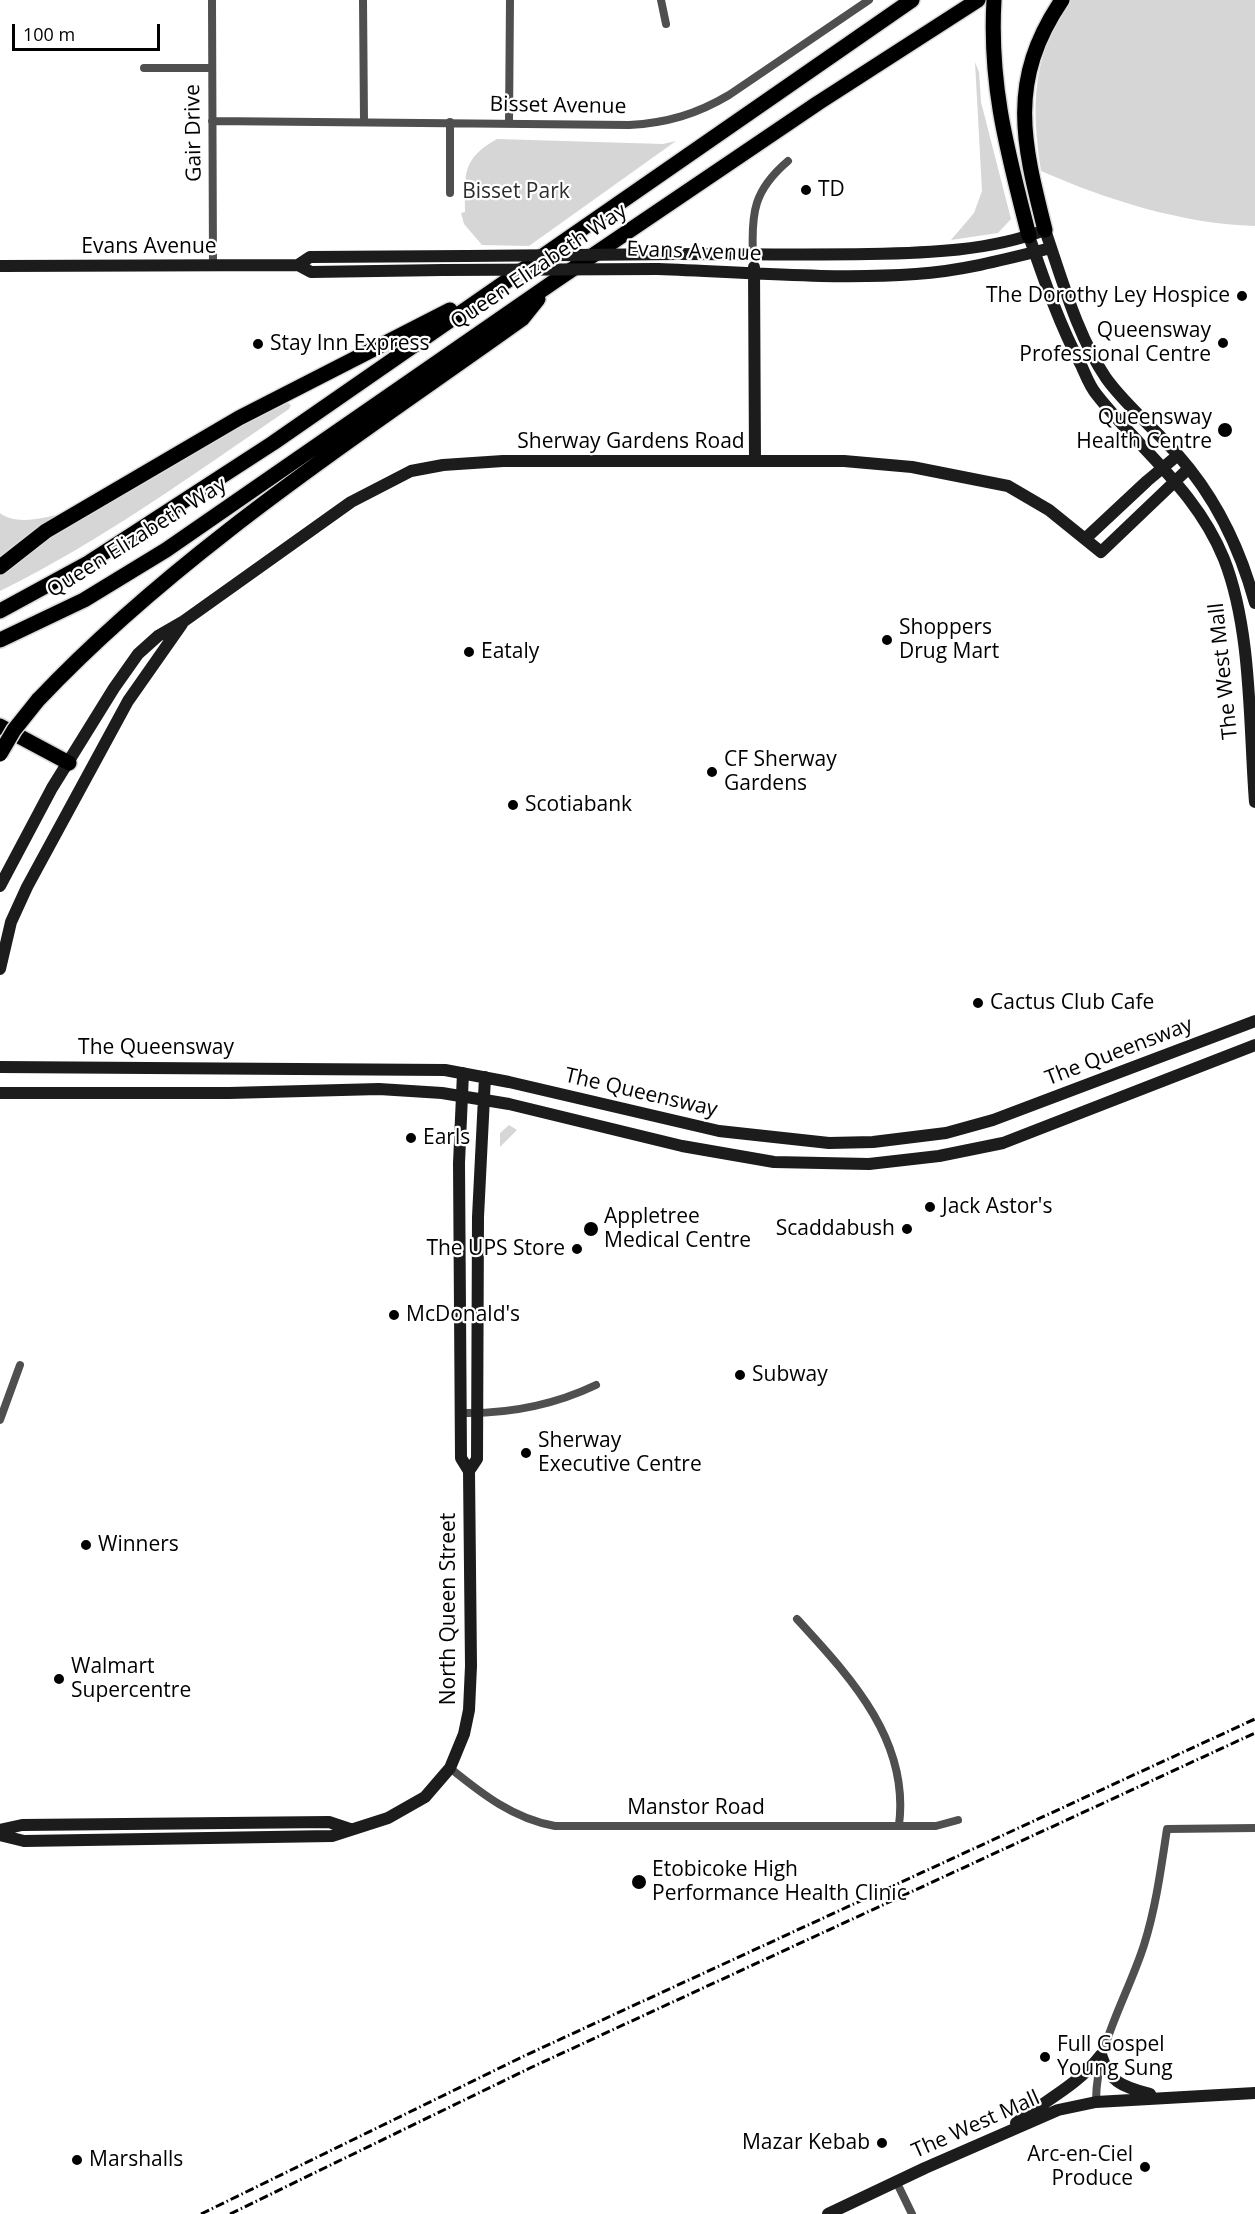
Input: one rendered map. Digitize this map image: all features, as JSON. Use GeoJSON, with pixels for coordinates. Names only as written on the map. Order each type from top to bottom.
{"type":"FeatureCollection","features":[{"type":"Feature","properties":{"kind":"highway","name":"Queen Elizabeth Way"},"geometry":{"type":"LineString","coordinates":[[0,611],[88,563],[273,444],[912,0]]}},
{"type":"Feature","properties":{"kind":"highway","name":"Queen Elizabeth Way"},"geometry":{"type":"LineString","coordinates":[[0,640],[84,600],[166,550],[552,283],[818,103],[978,0]]}},
{"type":"Feature","properties":{"kind":"highway"},"geometry":{"type":"LineString","coordinates":[[994,0],[993,64],[998,112],[1029,236]]}},
{"type":"Feature","properties":{"kind":"highway"},"geometry":{"type":"LineString","coordinates":[[1045,230],[1027,160],[1023,127],[1025,94],[1034,54],[1062,0]]}},
{"type":"Feature","properties":{"kind":"highway"},"geometry":{"type":"LineString","coordinates":[[0,754],[14,730],[38,700],[87,649],[144,598],[296,481],[522,319],[552,283]]}},
{"type":"Feature","properties":{"kind":"highway"},"geometry":{"type":"LineString","coordinates":[[0,567],[46,531],[239,418],[495,288]]}},
{"type":"Feature","properties":{"kind":"highway"},"geometry":{"type":"LineString","coordinates":[[0,726],[69,763]]}},
{"type":"Feature","properties":{"kind":"main road","name":"Evans Avenue"},"geometry":{"type":"LineString","coordinates":[[298,265],[310,257],[933,252],[1029,236],[1045,230]]}},
{"type":"Feature","properties":{"kind":"main road","name":"The West Mall"},"geometry":{"type":"LineString","coordinates":[[1045,230],[1089,348],[1107,379],[1178,455],[1208,494],[1231,535],[1245,568],[1255,603]]}},
{"type":"Feature","properties":{"kind":"main road","name":"The West Mall"},"geometry":{"type":"LineString","coordinates":[[1029,236],[1071,346],[1095,393],[1164,466],[1207,524],[1234,587],[1242,622],[1255,802]]}},
{"type":"Feature","properties":{"kind":"main road","name":"Evans Avenue"},"geometry":{"type":"LineString","coordinates":[[0,266],[298,265],[311,272],[658,269],[754,273],[918,274],[956,269],[1051,248]]}},
{"type":"Feature","properties":{"kind":"main road"},"geometry":{"type":"LineString","coordinates":[[753,255],[755,461]]}},
{"type":"Feature","properties":{"kind":"main road"},"geometry":{"type":"LineString","coordinates":[[1086,538],[1178,455]]}},
{"type":"Feature","properties":{"kind":"main road","name":"Sherway Gardens Road"},"geometry":{"type":"LineString","coordinates":[[0,886],[31,825],[114,688],[138,654],[158,636],[184,621],[351,502],[411,471],[443,465],[493,462],[755,461],[881,464],[995,483],[1020,491],[1086,538],[1101,552],[1175,480]]}},
{"type":"Feature","properties":{"kind":"main road"},"geometry":{"type":"LineString","coordinates":[[1175,480],[1189,468]]}},
{"type":"Feature","properties":{"kind":"main road","name":"Sherway Gardens Road"},"geometry":{"type":"LineString","coordinates":[[0,969],[11,922],[27,887],[128,701],[184,621]]}},
{"type":"Feature","properties":{"kind":"main road"},"geometry":{"type":"LineString","coordinates":[[80,747],[98,758]]}},
{"type":"Feature","properties":{"kind":"main road"},"geometry":{"type":"LineString","coordinates":[[69,763],[89,773]]}},
{"type":"Feature","properties":{"kind":"main road","name":"The Queensway"},"geometry":{"type":"LineString","coordinates":[[0,1067],[364,1068],[463,1073],[693,1126],[776,1140],[829,1143],[913,1138],[946,1133],[1021,1110],[1255,1021]]}},
{"type":"Feature","properties":{"kind":"main road","name":"The Queensway"},"geometry":{"type":"LineString","coordinates":[[0,1093],[230,1093],[379,1089],[442,1093],[484,1100],[660,1141],[774,1162],[815,1165],[869,1164],[939,1156],[1003,1143],[1255,1045]]}},
{"type":"Feature","properties":{"kind":"main road","name":"North Queen Street"},"geometry":{"type":"LineString","coordinates":[[0,1835],[24,1841],[332,1836],[350,1828],[388,1818],[411,1806],[436,1786],[450,1768],[464,1734],[471,1690],[469,1471],[461,1458],[461,1096],[463,1073]]}},
{"type":"Feature","properties":{"kind":"main road","name":"North Queen Street"},"geometry":{"type":"LineString","coordinates":[[469,1471],[477,1459],[478,1217],[484,1077]]}},
{"type":"Feature","properties":{"kind":"main road"},"geometry":{"type":"LineString","coordinates":[[660,1141],[667,1132],[678,1127],[693,1126]]}},
{"type":"Feature","properties":{"kind":"main road","name":"North Queen Street"},"geometry":{"type":"LineString","coordinates":[[0,1830],[22,1825],[329,1822],[350,1828]]}},
{"type":"Feature","properties":{"kind":"main road"},"geometry":{"type":"LineString","coordinates":[[1003,2133],[1042,2103],[1080,2080],[1101,2055],[1113,2080],[1123,2086],[1158,2097]]}},
{"type":"Feature","properties":{"kind":"main road","name":"The West Mall"},"geometry":{"type":"LineString","coordinates":[[828,2214],[896,2181],[1058,2110],[1096,2102],[1255,2093]]}},
{"type":"Feature","properties":{"kind":"street","name":"Gair Drive"},"geometry":{"type":"LineString","coordinates":[[212,0],[213,266]]}},
{"type":"Feature","properties":{"kind":"street"},"geometry":{"type":"LineString","coordinates":[[363,0],[364,121]]}},
{"type":"Feature","properties":{"kind":"street"},"geometry":{"type":"LineString","coordinates":[[510,0],[510,123]]}},
{"type":"Feature","properties":{"kind":"street"},"geometry":{"type":"LineString","coordinates":[[662,0],[666,24]]}},
{"type":"Feature","properties":{"kind":"street","name":"Bisset Avenue"},"geometry":{"type":"LineString","coordinates":[[213,121],[650,124],[693,114],[729,95],[869,0]]}},
{"type":"Feature","properties":{"kind":"street"},"geometry":{"type":"LineString","coordinates":[[144,68],[211,69]]}},
{"type":"Feature","properties":{"kind":"street"},"geometry":{"type":"LineString","coordinates":[[450,122],[450,194]]}},
{"type":"Feature","properties":{"kind":"street"},"geometry":{"type":"LineString","coordinates":[[753,255],[753,215],[756,199],[768,180],[788,161]]}},
{"type":"Feature","properties":{"kind":"street"},"geometry":{"type":"LineString","coordinates":[[0,1420],[20,1365]]}},
{"type":"Feature","properties":{"kind":"street"},"geometry":{"type":"LineString","coordinates":[[461,1413],[531,1407],[567,1397],[596,1385]]}},
{"type":"Feature","properties":{"kind":"street"},"geometry":{"type":"LineString","coordinates":[[797,1619],[848,1674],[880,1725],[898,1776],[899,1825]]}},
{"type":"Feature","properties":{"kind":"street","name":"Manstor Road"},"geometry":{"type":"LineString","coordinates":[[450,1768],[511,1812],[535,1823],[555,1826],[936,1826],[958,1820]]}},
{"type":"Feature","properties":{"kind":"street"},"geometry":{"type":"LineString","coordinates":[[1096,2102],[1101,2055],[1144,1947],[1159,1890],[1167,1828],[1255,1828]]}},
{"type":"Feature","properties":{"kind":"street"},"geometry":{"type":"LineString","coordinates":[[896,2181],[912,2214]]}},
{"type":"Feature","properties":{"kind":"green space"},"geometry":{"type":"Polygon","coordinates":[[[1069,0],[1255,0],[1255,226],[1200,221],[1146,209],[1092,192],[1041,171],[1036,124],[1037,82],[1048,42],[1069,0]]]}},
{"type":"Feature","properties":{"kind":"green space"},"geometry":{"type":"Polygon","coordinates":[[[975,62],[979,72],[981,102],[1011,219],[998,233],[951,240],[974,213],[982,191],[975,62]]]}},
{"type":"Feature","properties":{"kind":"green space","name":"Bisset Park"},"geometry":{"type":"Polygon","coordinates":[[[497,139],[663,144],[676,141],[529,246],[482,245],[464,224],[461,213],[465,212],[466,178],[471,161],[485,146],[497,139]]]}},
{"type":"Feature","properties":{"kind":"green space"},"geometry":{"type":"Polygon","coordinates":[[[288,403],[291,405],[289,409],[148,505],[75,550],[0,591],[0,513],[20,520],[48,517],[82,507],[155,474],[269,410],[288,403]]]}},
{"type":"Feature","properties":{"kind":"green space"},"geometry":{"type":"Polygon","coordinates":[[[509,1125],[517,1130],[500,1147],[500,1133],[509,1125]]]}},
{"type":"Feature","properties":{"kind":"railway"},"geometry":{"type":"LineString","coordinates":[[201,2214],[524,2056],[1255,1719]]}},
{"type":"Feature","properties":{"kind":"railway"},"geometry":{"type":"LineString","coordinates":[[230,2214],[530,2068],[1255,1733]]}},
{"type":"Feature","properties":{"kind":"place","name":"TD"},"geometry":{"type":"Point","coordinates":[806,190]}},
{"type":"Feature","properties":{"kind":"place","name":"The Dorothy Ley Hospice"},"geometry":{"type":"Point","coordinates":[1242,296]}},
{"type":"Feature","properties":{"kind":"place","name":"Queensway Professional Centre"},"geometry":{"type":"Point","coordinates":[1223,343]}},
{"type":"Feature","properties":{"kind":"place","name":"Stay Inn Express"},"geometry":{"type":"Point","coordinates":[258,344]}},
{"type":"Feature","properties":{"kind":"place","name":"Queensway Health Centre"},"geometry":{"type":"Point","coordinates":[1225,430]}},
{"type":"Feature","properties":{"kind":"place","name":"Shoppers Drug Mart"},"geometry":{"type":"Point","coordinates":[887,640]}},
{"type":"Feature","properties":{"kind":"place","name":"Eataly"},"geometry":{"type":"Point","coordinates":[469,652]}},
{"type":"Feature","properties":{"kind":"place","name":"CF Sherway Gardens"},"geometry":{"type":"Point","coordinates":[712,772]}},
{"type":"Feature","properties":{"kind":"place","name":"Scotiabank"},"geometry":{"type":"Point","coordinates":[513,805]}},
{"type":"Feature","properties":{"kind":"place","name":"Cactus Club Cafe"},"geometry":{"type":"Point","coordinates":[978,1003]}},
{"type":"Feature","properties":{"kind":"place","name":"Earls"},"geometry":{"type":"Point","coordinates":[411,1138]}},
{"type":"Feature","properties":{"kind":"place","name":"Jack Astor's"},"geometry":{"type":"Point","coordinates":[930,1207]}},
{"type":"Feature","properties":{"kind":"place","name":"Appletree Medical Centre"},"geometry":{"type":"Point","coordinates":[591,1229]}},
{"type":"Feature","properties":{"kind":"place","name":"Scaddabush"},"geometry":{"type":"Point","coordinates":[907,1229]}},
{"type":"Feature","properties":{"kind":"place","name":"The UPS Store"},"geometry":{"type":"Point","coordinates":[577,1249]}},
{"type":"Feature","properties":{"kind":"place","name":"McDonald's"},"geometry":{"type":"Point","coordinates":[394,1315]}},
{"type":"Feature","properties":{"kind":"place","name":"Subway"},"geometry":{"type":"Point","coordinates":[740,1375]}},
{"type":"Feature","properties":{"kind":"place","name":"Sherway Executive Centre"},"geometry":{"type":"Point","coordinates":[526,1453]}},
{"type":"Feature","properties":{"kind":"place","name":"Winners"},"geometry":{"type":"Point","coordinates":[86,1545]}},
{"type":"Feature","properties":{"kind":"place","name":"Walmart Supercentre"},"geometry":{"type":"Point","coordinates":[59,1679]}},
{"type":"Feature","properties":{"kind":"place","name":"Etobicoke High Performance Health Clinic"},"geometry":{"type":"Point","coordinates":[639,1882]}},
{"type":"Feature","properties":{"kind":"place","name":"Full Gospel Young Sung"},"geometry":{"type":"Point","coordinates":[1045,2057]}},
{"type":"Feature","properties":{"kind":"place","name":"Mazar Kebab"},"geometry":{"type":"Point","coordinates":[882,2143]}},
{"type":"Feature","properties":{"kind":"place","name":"Marshalls"},"geometry":{"type":"Point","coordinates":[77,2160]}},
{"type":"Feature","properties":{"kind":"place","name":"Arc-en-Ciel Produce"},"geometry":{"type":"Point","coordinates":[1145,2167]}}]}
